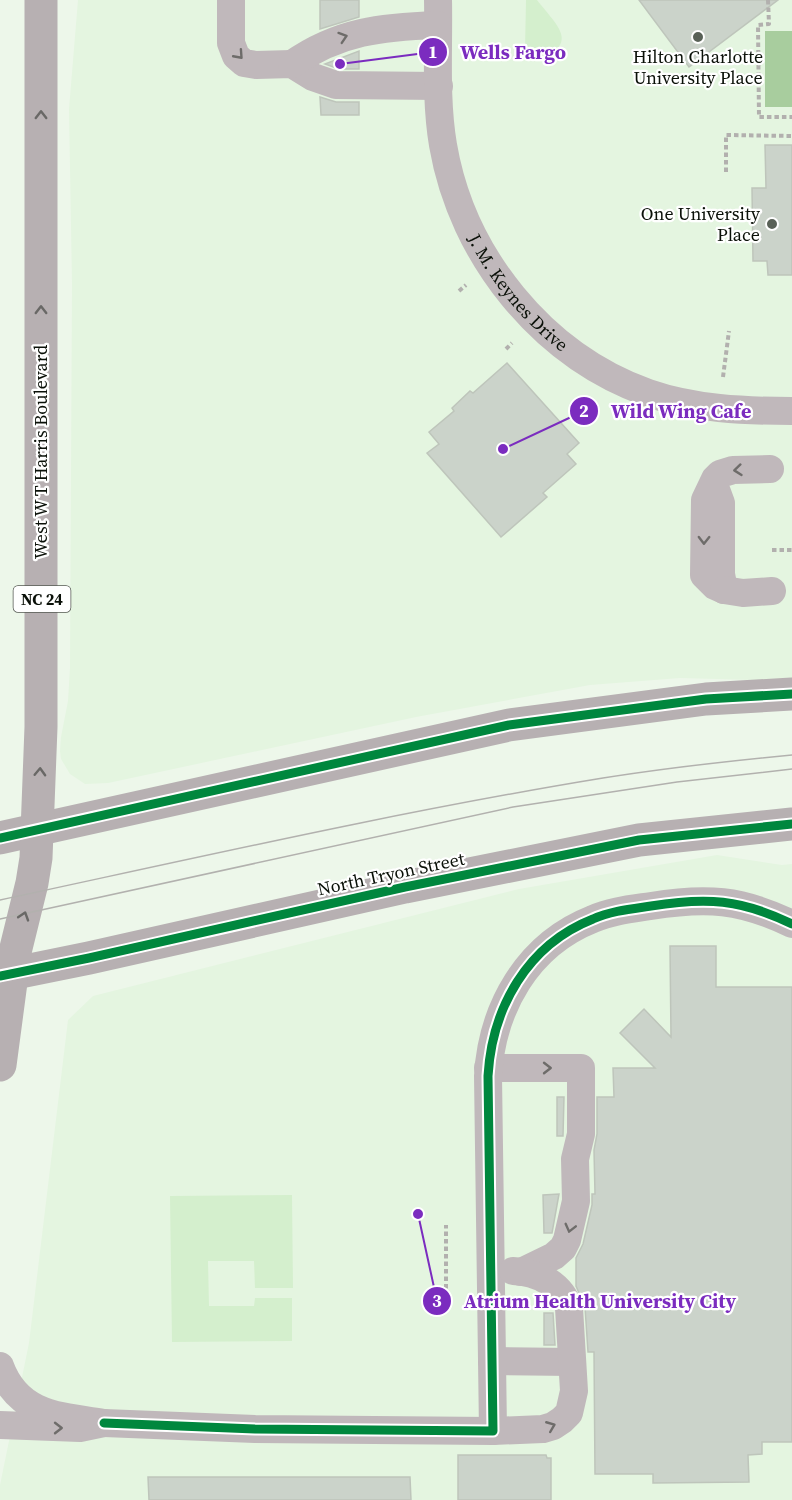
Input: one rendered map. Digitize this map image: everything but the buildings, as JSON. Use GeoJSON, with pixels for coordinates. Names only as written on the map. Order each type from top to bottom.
{"type":"FeatureCollection","features":[{"type":"Feature","properties":{"kind":"main road","name":"West W T Harris Boulevard"},"geometry":{"type":"LineString","coordinates":[[6,975],[33,883],[38,830],[42,715],[41,0]]}},
{"type":"Feature","properties":{"kind":"main road"},"geometry":{"type":"LineString","coordinates":[[0,838],[509,725],[706,699],[792,694]]}},
{"type":"Feature","properties":{"kind":"main road","name":"North Tryon Street"},"geometry":{"type":"LineString","coordinates":[[6,975],[405,887],[639,840],[792,824]]}},
{"type":"Feature","properties":{"kind":"main road","name":"NC 24"},"geometry":{"type":"LineString","coordinates":[[0,1065],[6,975]]}},
{"type":"Feature","properties":{"kind":"street"},"geometry":{"type":"LineString","coordinates":[[231,0],[232,49],[240,60],[249,64],[292,64],[313,77],[336,85],[439,87]]}},
{"type":"Feature","properties":{"kind":"street"},"geometry":{"type":"LineString","coordinates":[[292,64],[316,48],[348,35],[438,13]]}},
{"type":"Feature","properties":{"kind":"street","name":"J. M. Keynes Drive"},"geometry":{"type":"LineString","coordinates":[[438,13],[439,110],[443,145],[461,212],[486,260],[517,302],[566,347],[599,369],[649,393],[682,402],[727,409],[792,411]]}},
{"type":"Feature","properties":{"kind":"street"},"geometry":{"type":"LineString","coordinates":[[770,469],[739,469],[717,476],[707,494],[705,504],[703,569],[706,579],[724,590],[742,593],[772,591]]}},
{"type":"Feature","properties":{"kind":"street"},"geometry":{"type":"LineString","coordinates":[[493,1431],[488,1068],[495,1030],[510,991],[534,958],[561,935],[600,916],[694,900],[733,902],[752,907],[792,924]]}},
{"type":"Feature","properties":{"kind":"street"},"geometry":{"type":"LineString","coordinates":[[488,1068],[580,1068],[581,1134],[575,1159],[576,1201],[567,1240],[555,1256],[521,1272]]}},
{"type":"Feature","properties":{"kind":"street"},"geometry":{"type":"LineString","coordinates":[[0,1366],[10,1388],[30,1406],[104,1423],[255,1429],[493,1431],[543,1429],[553,1426],[569,1413],[573,1403],[569,1308],[566,1298],[549,1281],[521,1272],[491,1270]]}},
{"type":"Feature","properties":{"kind":"street"},"geometry":{"type":"LineString","coordinates":[[492,1361],[572,1362]]}},
{"type":"Feature","properties":{"kind":"street"},"geometry":{"type":"LineString","coordinates":[[0,1425],[80,1428],[104,1423]]}},
{"type":"Feature","properties":{"kind":"path"},"geometry":{"type":"LineString","coordinates":[[768,0],[769,24],[758,25],[759,117],[792,117]]}},
{"type":"Feature","properties":{"kind":"path"},"geometry":{"type":"LineString","coordinates":[[726,172],[726,135],[792,136]]}},
{"type":"Feature","properties":{"kind":"path"},"geometry":{"type":"LineString","coordinates":[[459,291],[466,285]]}},
{"type":"Feature","properties":{"kind":"path"},"geometry":{"type":"LineString","coordinates":[[723,378],[729,331]]}},
{"type":"Feature","properties":{"kind":"path"},"geometry":{"type":"LineString","coordinates":[[506,349],[512,343]]}},
{"type":"Feature","properties":{"kind":"path"},"geometry":{"type":"LineString","coordinates":[[772,550],[792,550]]}},
{"type":"Feature","properties":{"kind":"path"},"geometry":{"type":"LineString","coordinates":[[446,1225],[446,1296]]}},
{"type":"Feature","properties":{"kind":"shaded area"},"geometry":{"type":"Polygon","coordinates":[[[78,0],[792,0],[792,31],[765,31],[765,107],[792,107],[792,681],[680,678],[590,685],[416,717],[108,783],[85,784],[70,774],[61,759],[60,751],[68,701],[70,668],[72,284],[69,109],[78,0]]]}},
{"type":"Feature","properties":{"kind":"shaded area"},"geometry":{"type":"Polygon","coordinates":[[[526,0],[537,0],[561,34],[562,41],[558,48],[537,61],[528,57],[525,50],[526,0]]]}},
{"type":"Feature","properties":{"kind":"shaded area"},"geometry":{"type":"Polygon","coordinates":[[[765,31],[792,31],[792,107],[765,107],[765,31]]]}},
{"type":"Feature","properties":{"kind":"shaded area"},"geometry":{"type":"Polygon","coordinates":[[[717,855],[782,865],[792,864],[792,1500],[0,1500],[0,1485],[29,1343],[68,1020],[93,996],[519,889],[717,855]]]}},
{"type":"Feature","properties":{"kind":"shaded area"},"geometry":{"type":"Polygon","coordinates":[[[292,1195],[293,1288],[255,1288],[254,1261],[208,1261],[209,1306],[254,1306],[255,1298],[292,1298],[292,1341],[172,1342],[170,1196],[292,1195]]]}},
{"type":"Feature","properties":{"kind":"tram line"},"geometry":{"type":"LineString","coordinates":[[0,900],[301,835],[527,791],[650,771],[792,755]]}},
{"type":"Feature","properties":{"kind":"tram line"},"geometry":{"type":"LineString","coordinates":[[0,919],[513,807],[677,782],[792,769]]}},
{"type":"Feature","properties":{"kind":"cycle path"},"geometry":{"type":"LineString","coordinates":[[0,838],[509,725],[706,699],[792,694]]}},
{"type":"Feature","properties":{"kind":"cycle path"},"geometry":{"type":"LineString","coordinates":[[0,976],[405,887],[639,840],[792,824]]}},
{"type":"Feature","properties":{"kind":"cycle path"},"geometry":{"type":"LineString","coordinates":[[104,1423],[255,1429],[493,1431],[488,1076],[497,1026],[517,982],[549,945],[570,930],[600,916],[621,911],[671,903],[723,902],[756,909],[792,924]]}},
{"type":"Feature","properties":{"kind":"place","name":"Hilton Charlotte University Place"},"geometry":{"type":"Point","coordinates":[698,37]}},
{"type":"Feature","properties":{"kind":"place","name":"Wells Fargo"},"geometry":{"type":"Point","coordinates":[340,64]}},
{"type":"Feature","properties":{"kind":"place","name":"One University Place"},"geometry":{"type":"Point","coordinates":[772,224]}},
{"type":"Feature","properties":{"kind":"place","name":"Wild Wing Cafe"},"geometry":{"type":"Point","coordinates":[503,449]}},
{"type":"Feature","properties":{"kind":"place","name":"Atrium Health University City"},"geometry":{"type":"Point","coordinates":[418,1214]}}]}
